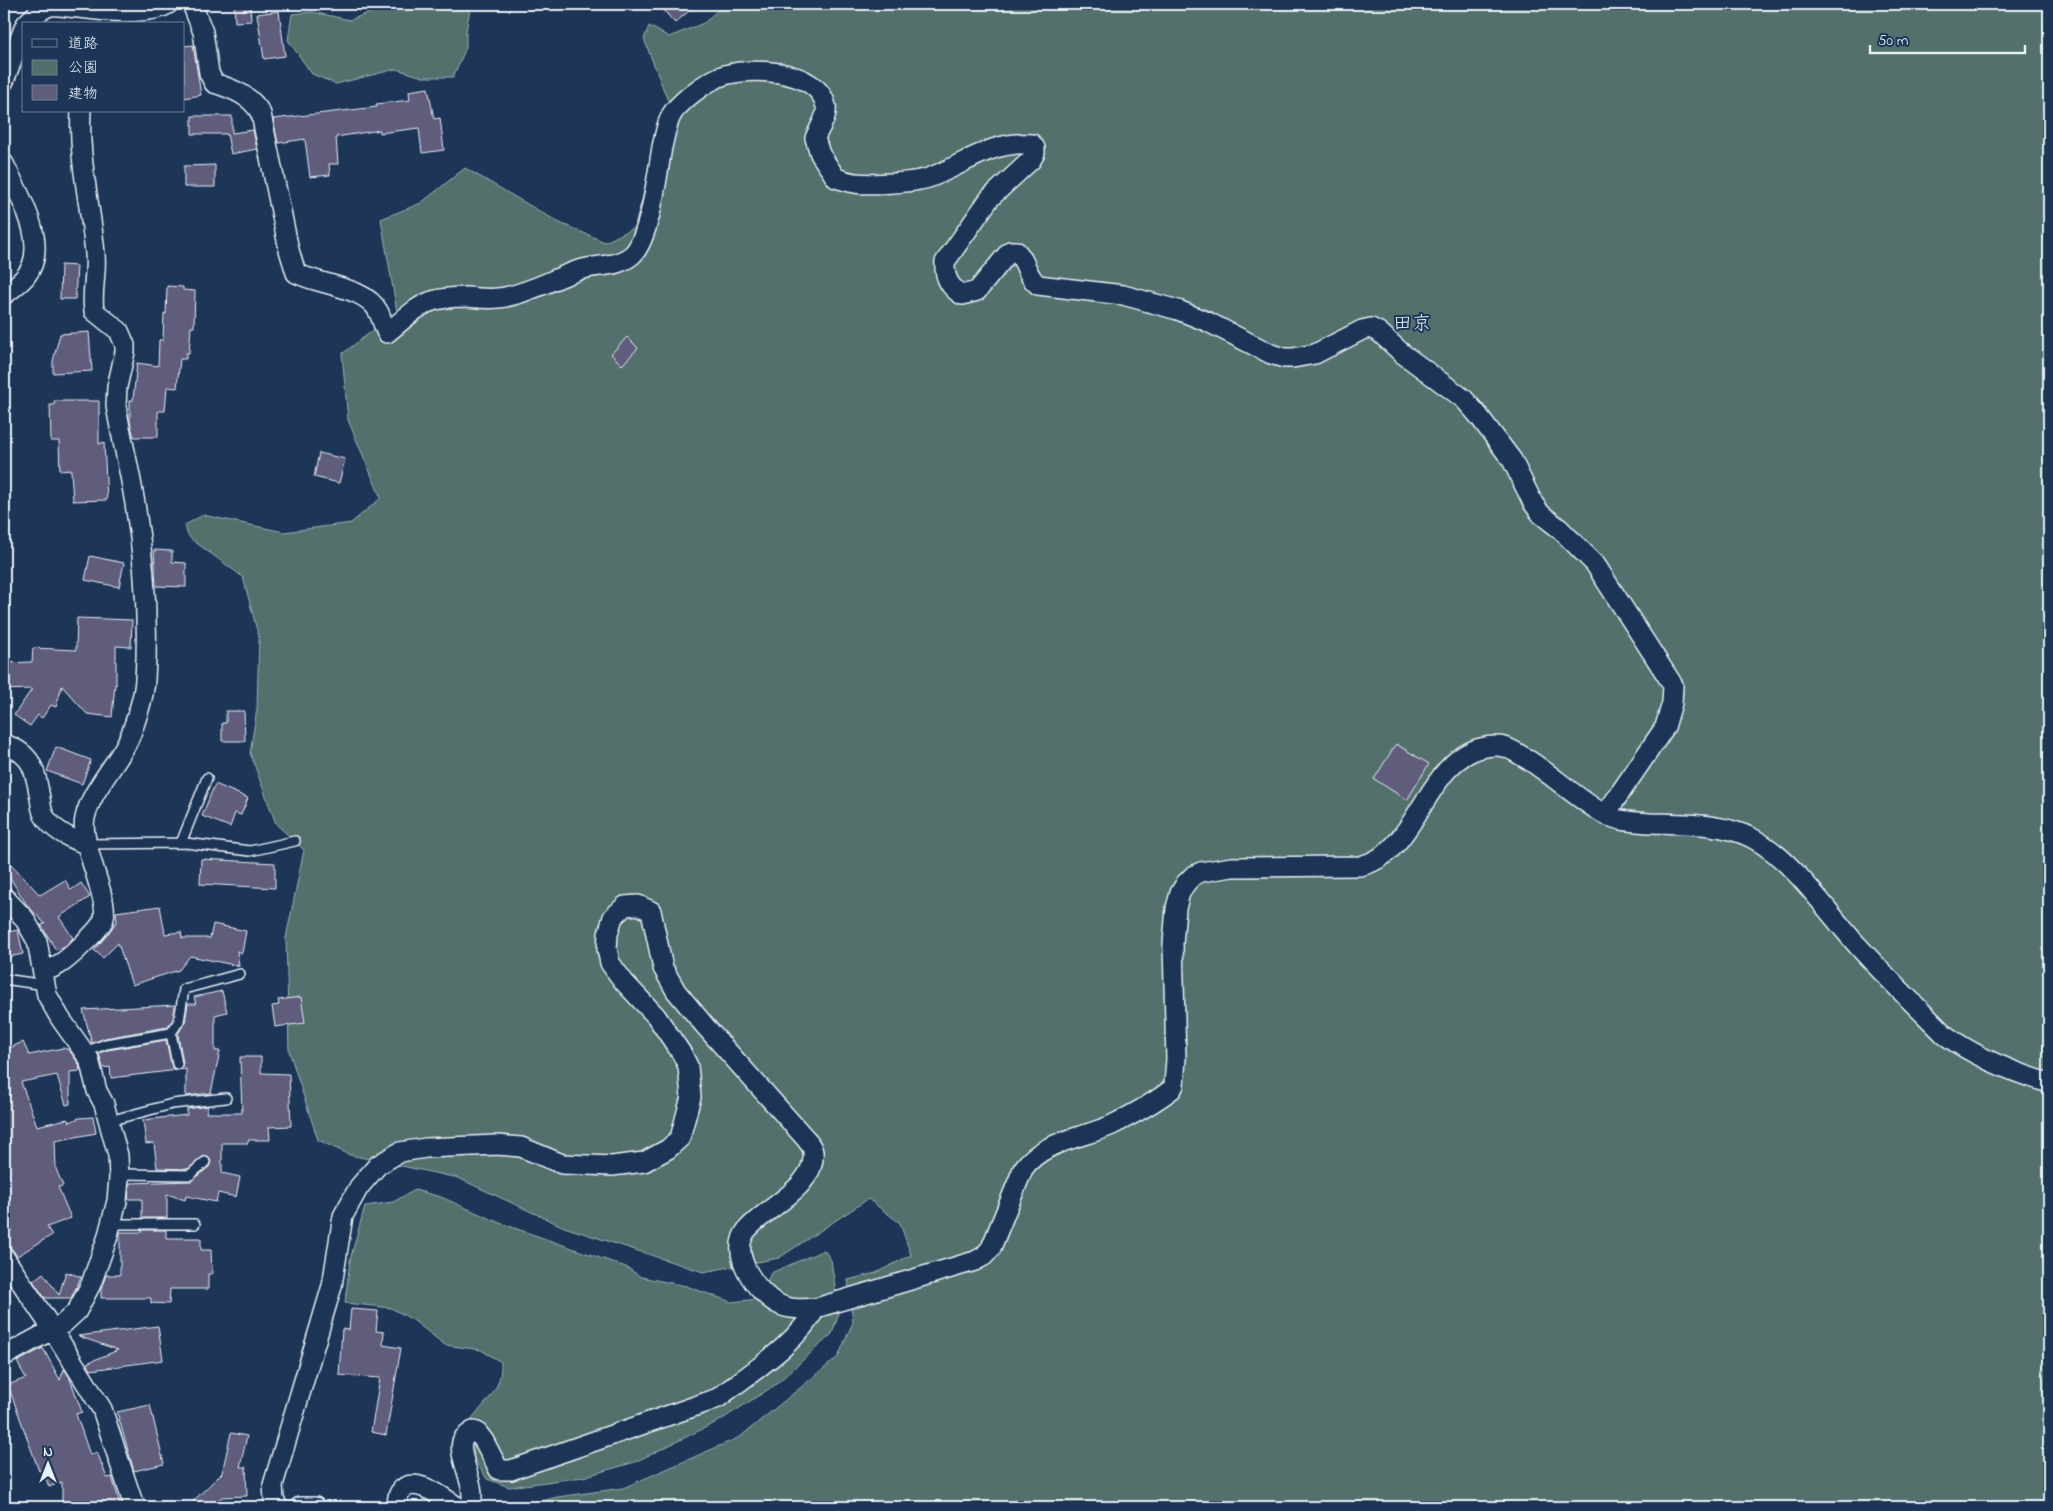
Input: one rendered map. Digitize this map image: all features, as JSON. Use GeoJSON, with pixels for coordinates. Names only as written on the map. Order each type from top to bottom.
{"type":"FeatureCollection","features":[{"type":"Feature","properties":{"kind":"street"},"geometry":{"type":"LineString","coordinates":[[28,22],[43,9],[51,5],[96,17],[151,10],[168,4]]}},
{"type":"Feature","properties":{"kind":"street"},"geometry":{"type":"LineString","coordinates":[[192,4],[203,32],[208,73],[214,83],[246,96],[257,106],[261,114],[289,250],[296,274],[319,283],[349,290],[368,300],[378,310],[388,333],[412,310],[430,300],[450,297],[502,298],[530,292],[579,270],[616,264],[633,254],[641,244],[647,226],[665,132],[673,113],[686,98],[718,78],[744,71],[782,73],[799,78],[817,91],[826,106],[824,120],[815,138],[820,154],[836,178],[849,182],[910,182],[930,178],[995,147],[1019,143],[1032,144],[1035,148],[1035,153],[1031,160],[990,198],[945,262],[947,281],[954,291],[962,295],[977,291],[1010,251],[1016,251],[1022,257],[1031,280],[1038,285],[1123,295],[1178,310],[1208,322],[1271,354],[1284,358],[1315,354],[1362,330],[1371,328],[1380,332],[1403,354],[1464,399],[1478,414],[1512,460],[1533,503],[1541,514],[1560,529],[1595,564],[1673,685],[1672,703],[1664,727],[1605,815]]}},
{"type":"Feature","properties":{"kind":"street"},"geometry":{"type":"LineString","coordinates":[[4,49],[15,33],[22,28]]}},
{"type":"Feature","properties":{"kind":"street"},"geometry":{"type":"LineString","coordinates":[[4,81],[22,32]]}},
{"type":"Feature","properties":{"kind":"street"},"geometry":{"type":"LineString","coordinates":[[44,978],[77,950],[104,919],[105,912],[98,882],[86,844],[84,820],[90,802],[133,729],[145,682],[146,616],[140,538],[116,406],[117,387],[125,345],[119,331],[94,311],[92,299],[95,257],[81,158],[81,112]]}},
{"type":"Feature","properties":{"kind":"street"},"geometry":{"type":"LineString","coordinates":[[4,164],[33,227],[34,259],[26,277],[4,295]]}},
{"type":"Feature","properties":{"kind":"street"},"geometry":{"type":"LineString","coordinates":[[4,744],[17,749],[27,757],[33,766],[45,816],[54,827],[72,839],[86,844]]}},
{"type":"Feature","properties":{"kind":"street"},"geometry":{"type":"LineString","coordinates":[[278,1507],[274,1500],[273,1485],[332,1286],[343,1216],[359,1187],[378,1165],[400,1152],[426,1148],[497,1145],[521,1147],[562,1164],[612,1166],[644,1162],[668,1149],[680,1138],[691,1097],[688,1066],[656,1016],[624,982],[610,963],[607,949],[608,934],[613,917],[625,906],[638,905],[651,911],[664,968],[676,991],[806,1139],[813,1151],[809,1172],[795,1189],[746,1232],[741,1251],[752,1280],[765,1295],[787,1308],[816,1308],[975,1261],[984,1256],[991,1248],[1023,1169],[1029,1160],[1040,1152],[1111,1125],[1172,1089],[1176,1059],[1173,944],[1176,908],[1180,893],[1193,876],[1201,872],[1232,867],[1360,866],[1370,864],[1392,848],[1450,767],[1464,755],[1479,748],[1505,747],[1527,759],[1605,815],[1622,820],[1705,826],[1729,830],[1752,838],[1770,850],[1793,872],[1858,946],[1945,1035],[1999,1066],[2049,1083]]}},
{"type":"Feature","properties":{"kind":"street"},"geometry":{"type":"LineString","coordinates":[[4,897],[24,918],[37,941],[47,995],[60,1018],[89,1059],[97,1091],[104,1104],[118,1155],[119,1174],[117,1201],[112,1224],[91,1284],[77,1311],[63,1324],[4,1356]]}},
{"type":"Feature","properties":{"kind":"street"},"geometry":{"type":"LineString","coordinates":[[4,1258],[102,1409],[137,1506]]}},
{"type":"Feature","properties":{"kind":"street"},"geometry":{"type":"LineString","coordinates":[[470,1507],[472,1492],[463,1455],[462,1442],[473,1431],[477,1432],[484,1441],[499,1470],[511,1470],[710,1401],[718,1398],[783,1346],[808,1323],[816,1308]]}},
{"type":"Feature","properties":{"kind":"street"},"geometry":{"type":"LineString","coordinates":[[399,1507],[398,1495],[402,1489],[411,1485],[422,1486],[458,1507]]}},
{"type":"Feature","properties":{"kind":"street"},"geometry":{"type":"LineString","coordinates":[[300,1507],[315,1507]]}},
{"type":"Feature","properties":{"kind":"lane"},"geometry":{"type":"LineString","coordinates":[[181,843],[206,778]]}},
{"type":"Feature","properties":{"kind":"lane"},"geometry":{"type":"LineString","coordinates":[[86,844],[181,843],[250,851],[295,841]]}},
{"type":"Feature","properties":{"kind":"lane"},"geometry":{"type":"LineString","coordinates":[[176,1064],[171,1033],[178,1021],[184,989],[240,974]]}},
{"type":"Feature","properties":{"kind":"lane"},"geometry":{"type":"LineString","coordinates":[[4,979],[44,978]]}},
{"type":"Feature","properties":{"kind":"lane"},"geometry":{"type":"LineString","coordinates":[[85,1052],[106,1044],[171,1033]]}},
{"type":"Feature","properties":{"kind":"lane"},"geometry":{"type":"LineString","coordinates":[[109,1121],[172,1104],[226,1098]]}},
{"type":"Feature","properties":{"kind":"lane"},"geometry":{"type":"LineString","coordinates":[[119,1174],[190,1175],[205,1162]]}},
{"type":"Feature","properties":{"kind":"lane"},"geometry":{"type":"LineString","coordinates":[[112,1224],[195,1224]]}},
{"type":"Feature","properties":{"kind":"green space"},"geometry":{"type":"Polygon","coordinates":[[[392,4],[486,4],[470,9],[466,31],[466,48],[453,77],[423,77],[396,69],[336,84],[312,74],[288,40],[292,14],[312,12],[350,20],[392,4]]]}},
{"type":"Feature","properties":{"kind":"green space"},"geometry":{"type":"Polygon","coordinates":[[[724,4],[2049,4],[2049,1507],[519,1507],[557,1497],[623,1488],[740,1437],[838,1357],[853,1322],[848,1280],[876,1273],[911,1255],[900,1223],[868,1199],[779,1258],[703,1272],[564,1227],[458,1178],[350,1155],[318,1140],[289,1051],[286,938],[304,850],[276,824],[250,753],[257,709],[259,638],[243,577],[191,539],[185,525],[203,515],[284,532],[351,523],[381,498],[348,420],[342,354],[397,312],[381,219],[421,203],[465,168],[560,223],[605,242],[634,228],[650,172],[675,119],[644,39],[649,26],[669,37],[704,23],[724,4]]]}},
{"type":"Feature","properties":{"kind":"green space"},"geometry":{"type":"Polygon","coordinates":[[[415,1190],[441,1197],[500,1223],[626,1267],[641,1277],[686,1286],[731,1302],[759,1299],[771,1273],[824,1250],[831,1260],[839,1313],[832,1334],[775,1385],[721,1420],[635,1462],[583,1477],[509,1487],[487,1479],[474,1459],[472,1418],[493,1393],[499,1379],[501,1362],[481,1350],[445,1345],[413,1320],[391,1308],[345,1303],[350,1260],[365,1206],[393,1202],[415,1190]]]}},
{"type":"Feature","properties":{"kind":"building"},"geometry":{"type":"Polygon","coordinates":[[[234,4],[250,4],[251,21],[235,22],[234,4]]]}},
{"type":"Feature","properties":{"kind":"building"},"geometry":{"type":"Polygon","coordinates":[[[658,4],[697,4],[675,23],[658,4]]]}},
{"type":"Feature","properties":{"kind":"building"},"geometry":{"type":"Polygon","coordinates":[[[279,11],[285,56],[264,59],[257,14],[279,11]]]}},
{"type":"Feature","properties":{"kind":"building"},"geometry":{"type":"Polygon","coordinates":[[[193,45],[201,95],[185,98],[185,46],[193,45]]]}},
{"type":"Feature","properties":{"kind":"building"},"geometry":{"type":"Polygon","coordinates":[[[428,88],[434,119],[440,118],[444,150],[422,153],[419,128],[380,133],[380,130],[336,137],[338,164],[329,164],[330,175],[310,177],[305,139],[278,143],[273,119],[377,107],[376,104],[410,100],[409,91],[428,88]]]}},
{"type":"Feature","properties":{"kind":"building"},"geometry":{"type":"Polygon","coordinates":[[[192,116],[232,116],[232,133],[253,130],[257,149],[231,154],[227,134],[192,134],[192,116]]]}},
{"type":"Feature","properties":{"kind":"building"},"geometry":{"type":"Polygon","coordinates":[[[215,165],[215,187],[184,187],[184,166],[215,165]]]}},
{"type":"Feature","properties":{"kind":"building"},"geometry":{"type":"Polygon","coordinates":[[[61,265],[77,266],[75,299],[60,299],[61,265]]]}},
{"type":"Feature","properties":{"kind":"building"},"geometry":{"type":"Polygon","coordinates":[[[167,286],[183,287],[183,290],[195,291],[194,327],[191,327],[189,353],[186,353],[186,359],[180,359],[177,388],[167,387],[165,411],[158,411],[158,437],[134,437],[130,422],[130,400],[133,400],[137,363],[158,366],[159,340],[163,340],[164,313],[166,314],[167,286]]]}},
{"type":"Feature","properties":{"kind":"building"},"geometry":{"type":"Polygon","coordinates":[[[89,332],[92,371],[53,373],[53,361],[60,334],[89,332]]]}},
{"type":"Feature","properties":{"kind":"building"},"geometry":{"type":"Polygon","coordinates":[[[627,337],[638,348],[622,365],[611,354],[627,337]]]}},
{"type":"Feature","properties":{"kind":"building"},"geometry":{"type":"Polygon","coordinates":[[[54,401],[99,401],[99,444],[104,442],[107,500],[73,501],[71,470],[60,471],[59,441],[51,441],[50,405],[54,405],[54,401]]]}},
{"type":"Feature","properties":{"kind":"building"},"geometry":{"type":"Polygon","coordinates":[[[319,453],[345,459],[339,483],[314,477],[319,453]]]}},
{"type":"Feature","properties":{"kind":"building"},"geometry":{"type":"Polygon","coordinates":[[[154,550],[172,551],[172,562],[186,563],[186,587],[156,586],[154,550]]]}},
{"type":"Feature","properties":{"kind":"building"},"geometry":{"type":"Polygon","coordinates":[[[90,556],[124,563],[119,587],[85,580],[90,556]]]}},
{"type":"Feature","properties":{"kind":"building"},"geometry":{"type":"Polygon","coordinates":[[[77,618],[132,620],[131,647],[116,646],[116,685],[112,717],[87,714],[62,686],[56,707],[51,705],[42,718],[38,715],[30,726],[14,715],[32,689],[4,690],[4,663],[32,662],[33,648],[76,650],[77,618]]]}},
{"type":"Feature","properties":{"kind":"building"},"geometry":{"type":"Polygon","coordinates":[[[226,711],[244,711],[245,741],[222,741],[222,723],[226,723],[226,711]]]}},
{"type":"Feature","properties":{"kind":"building"},"geometry":{"type":"Polygon","coordinates":[[[1396,744],[1429,764],[1407,800],[1374,779],[1396,744]]]}},
{"type":"Feature","properties":{"kind":"building"},"geometry":{"type":"Polygon","coordinates":[[[56,747],[91,760],[82,784],[47,771],[56,747]]]}},
{"type":"Feature","properties":{"kind":"building"},"geometry":{"type":"Polygon","coordinates":[[[215,784],[248,798],[241,815],[235,813],[230,827],[202,816],[215,784]]]}},
{"type":"Feature","properties":{"kind":"building"},"geometry":{"type":"Polygon","coordinates":[[[201,859],[275,863],[275,888],[200,884],[201,859]]]}},
{"type":"Feature","properties":{"kind":"building"},"geometry":{"type":"Polygon","coordinates":[[[11,864],[40,895],[65,880],[71,890],[81,883],[90,897],[59,917],[73,938],[65,946],[56,950],[41,925],[45,924],[27,905],[5,870],[11,864]]]}},
{"type":"Feature","properties":{"kind":"building"},"geometry":{"type":"Polygon","coordinates":[[[160,906],[165,934],[181,932],[182,938],[210,938],[213,924],[246,931],[242,953],[237,951],[239,966],[190,956],[179,970],[132,985],[118,943],[103,958],[94,950],[117,921],[116,912],[160,906]]]}},
{"type":"Feature","properties":{"kind":"building"},"geometry":{"type":"Polygon","coordinates":[[[18,930],[23,954],[4,958],[4,933],[18,930]]]}},
{"type":"Feature","properties":{"kind":"building"},"geometry":{"type":"Polygon","coordinates":[[[222,991],[227,1012],[215,1015],[215,1051],[220,1051],[211,1093],[186,1096],[186,1069],[111,1078],[110,1067],[103,1068],[99,1053],[166,1040],[172,1068],[175,1070],[181,1069],[183,1063],[178,1034],[185,1022],[188,1004],[196,1004],[194,997],[222,991]]]}},
{"type":"Feature","properties":{"kind":"building"},"geometry":{"type":"Polygon","coordinates":[[[301,997],[305,1023],[275,1027],[272,1006],[279,1005],[278,1000],[301,997]]]}},
{"type":"Feature","properties":{"kind":"building"},"geometry":{"type":"Polygon","coordinates":[[[175,1005],[173,1019],[167,1027],[105,1038],[92,1043],[83,1010],[175,1005]]]}},
{"type":"Feature","properties":{"kind":"building"},"geometry":{"type":"Polygon","coordinates":[[[4,1040],[6,1040],[9,1048],[23,1042],[29,1055],[63,1048],[69,1050],[79,1064],[80,1071],[70,1072],[70,1104],[66,1105],[57,1075],[21,1082],[37,1126],[67,1119],[70,1122],[79,1118],[93,1117],[96,1133],[55,1141],[56,1169],[63,1186],[58,1187],[71,1218],[47,1227],[52,1235],[17,1256],[4,1238],[4,1235],[12,1230],[4,1216],[11,1211],[4,1198],[4,1040]]]}},
{"type":"Feature","properties":{"kind":"building"},"geometry":{"type":"Polygon","coordinates":[[[240,1057],[261,1057],[261,1073],[289,1074],[291,1126],[269,1127],[270,1140],[248,1140],[248,1143],[222,1143],[222,1173],[240,1177],[236,1197],[218,1193],[216,1202],[186,1196],[185,1200],[167,1194],[167,1218],[142,1218],[142,1199],[128,1199],[130,1183],[191,1181],[209,1167],[211,1161],[204,1156],[188,1169],[157,1168],[154,1143],[146,1144],[143,1120],[187,1115],[187,1109],[208,1106],[206,1113],[242,1113],[240,1057]]]}},
{"type":"Feature","properties":{"kind":"building"},"geometry":{"type":"Polygon","coordinates":[[[142,1230],[166,1230],[166,1238],[201,1238],[201,1250],[211,1250],[212,1274],[208,1274],[208,1289],[170,1289],[169,1304],[151,1303],[151,1298],[101,1298],[101,1290],[106,1275],[120,1275],[120,1232],[142,1232],[142,1230]]]}},
{"type":"Feature","properties":{"kind":"building"},"geometry":{"type":"Polygon","coordinates":[[[66,1272],[81,1277],[71,1298],[45,1298],[33,1281],[43,1273],[59,1295],[66,1272]]]}},
{"type":"Feature","properties":{"kind":"building"},"geometry":{"type":"Polygon","coordinates":[[[351,1309],[378,1311],[376,1331],[384,1332],[383,1345],[401,1348],[386,1435],[371,1432],[380,1378],[339,1375],[342,1329],[349,1330],[351,1309]]]}},
{"type":"Feature","properties":{"kind":"building"},"geometry":{"type":"Polygon","coordinates":[[[158,1326],[163,1360],[91,1370],[87,1363],[118,1350],[78,1336],[158,1326]]]}},
{"type":"Feature","properties":{"kind":"building"},"geometry":{"type":"Polygon","coordinates":[[[43,1348],[60,1380],[64,1369],[69,1376],[82,1412],[76,1414],[90,1455],[97,1452],[107,1478],[112,1477],[121,1507],[62,1506],[62,1482],[49,1487],[43,1470],[39,1471],[8,1385],[26,1378],[17,1362],[43,1348]]]}},
{"type":"Feature","properties":{"kind":"building"},"geometry":{"type":"Polygon","coordinates":[[[150,1405],[164,1464],[134,1471],[117,1412],[150,1405]]]}},
{"type":"Feature","properties":{"kind":"building"},"geometry":{"type":"Polygon","coordinates":[[[231,1433],[247,1436],[240,1467],[246,1467],[247,1496],[222,1497],[211,1507],[187,1507],[222,1473],[231,1433]]]}},
{"type":"Feature","properties":{"kind":"district","name":"田京"},"geometry":{"type":"Point","coordinates":[1412,324]}}]}
